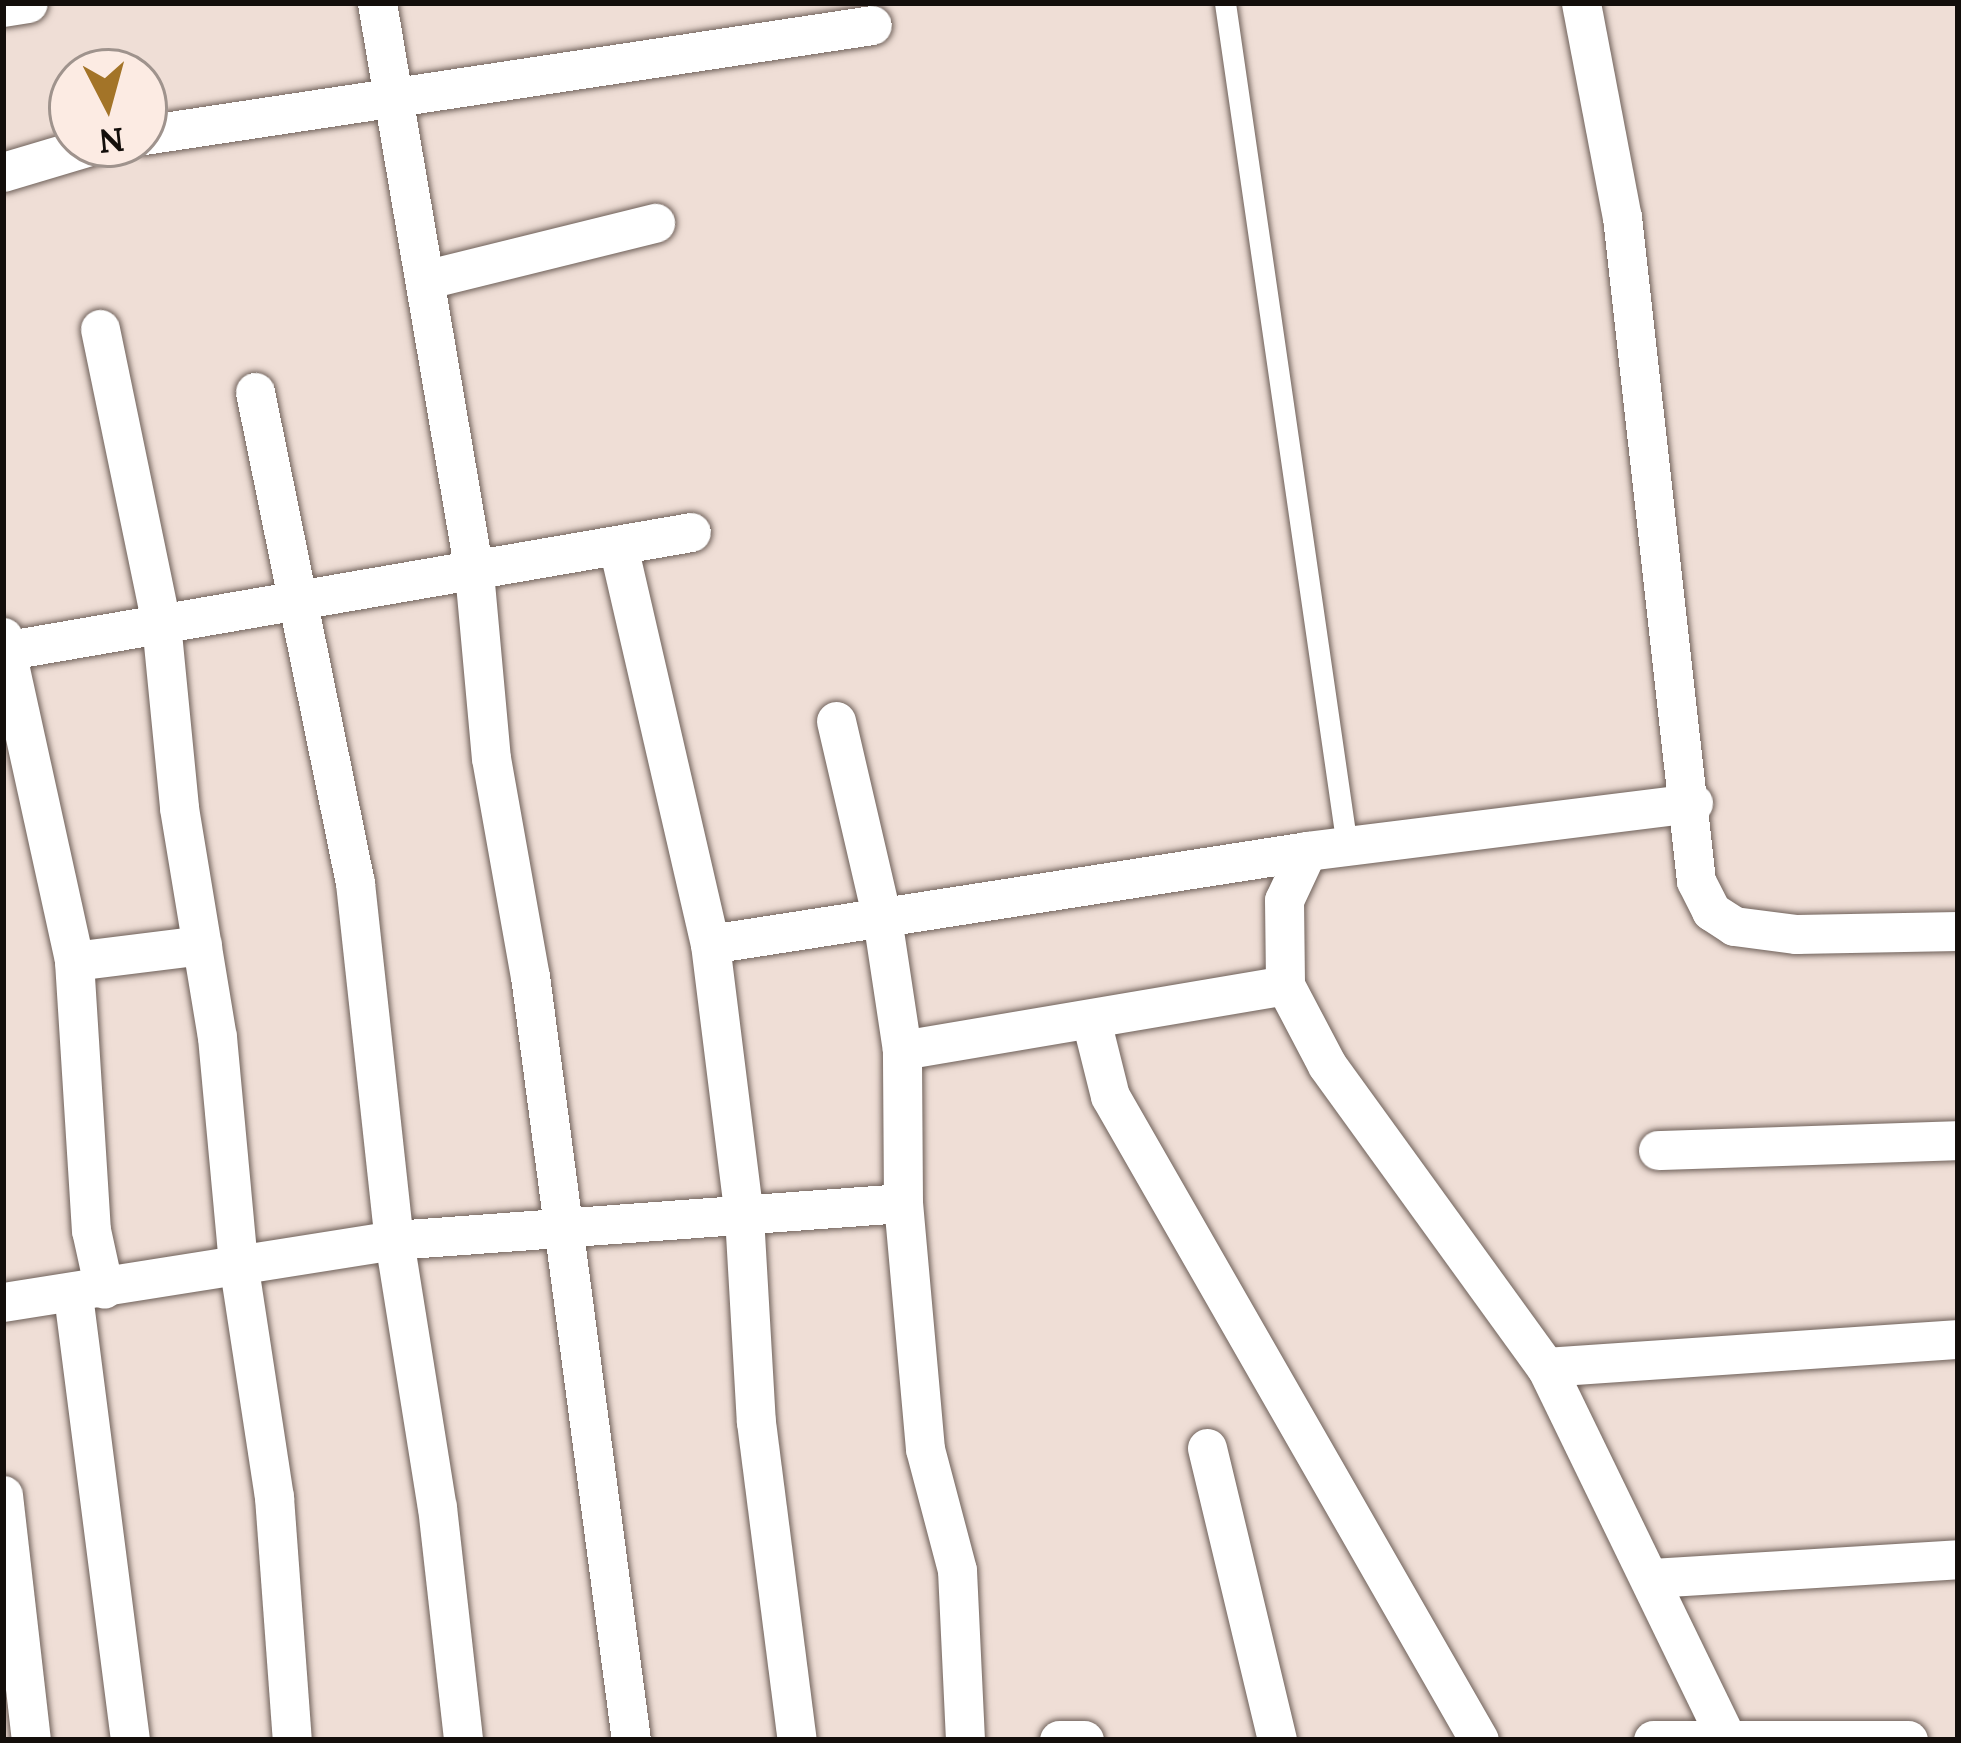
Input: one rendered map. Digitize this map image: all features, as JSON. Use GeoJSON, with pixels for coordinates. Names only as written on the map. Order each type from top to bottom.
{"type":"FeatureCollection","features":[{"type":"Feature","properties":{"kind":"street"},"geometry":{"type":"LineString","coordinates":[[3,7],[28,3]]}},
{"type":"Feature","properties":{"kind":"street"},"geometry":{"type":"LineString","coordinates":[[377,3],[475,572],[490,758],[565,1232],[631,1740]]}},
{"type":"Feature","properties":{"kind":"street"},"geometry":{"type":"LineString","coordinates":[[1581,3],[1622,217],[1693,803],[1696,880],[1711,910],[1734,926],[1796,934],[1958,932]]}},
{"type":"Feature","properties":{"kind":"street"},"geometry":{"type":"LineString","coordinates":[[168,131],[872,25]]}},
{"type":"Feature","properties":{"kind":"street"},"geometry":{"type":"LineString","coordinates":[[3,172],[48,159]]}},
{"type":"Feature","properties":{"kind":"street"},"geometry":{"type":"LineString","coordinates":[[428,279],[656,224]]}},
{"type":"Feature","properties":{"kind":"street"},"geometry":{"type":"LineString","coordinates":[[100,329],[161,623],[238,1262],[274,1497],[292,1740]]}},
{"type":"Feature","properties":{"kind":"street"},"geometry":{"type":"LineString","coordinates":[[255,392],[355,883],[394,1240],[437,1507],[463,1740]]}},
{"type":"Feature","properties":{"kind":"street"},"geometry":{"type":"LineString","coordinates":[[130,1740],[88,1292],[91,1230],[74,961],[4,646],[298,603],[691,532]]}},
{"type":"Feature","properties":{"kind":"street"},"geometry":{"type":"LineString","coordinates":[[618,546],[710,944],[744,1216],[756,1422],[796,1740]]}},
{"type":"Feature","properties":{"kind":"street"},"geometry":{"type":"LineString","coordinates":[[836,722],[882,918],[902,1050],[903,1203],[925,1449],[957,1570],[965,1740]]}},
{"type":"Feature","properties":{"kind":"street"},"geometry":{"type":"LineString","coordinates":[[710,944],[1307,851],[1693,803]]}},
{"type":"Feature","properties":{"kind":"street"},"geometry":{"type":"LineString","coordinates":[[1307,851],[1285,900],[1285,985],[1327,1065],[1546,1367],[1724,1734]]}},
{"type":"Feature","properties":{"kind":"street"},"geometry":{"type":"LineString","coordinates":[[74,961],[202,945]]}},
{"type":"Feature","properties":{"kind":"street"},"geometry":{"type":"LineString","coordinates":[[902,1050],[1285,985]]}},
{"type":"Feature","properties":{"kind":"street"},"geometry":{"type":"LineString","coordinates":[[1091,1019],[1110,1096],[1479,1740]]}},
{"type":"Feature","properties":{"kind":"street"},"geometry":{"type":"LineString","coordinates":[[1658,1150],[1958,1139]]}},
{"type":"Feature","properties":{"kind":"street"},"geometry":{"type":"LineString","coordinates":[[3,1302],[394,1240],[565,1232],[903,1203]]}},
{"type":"Feature","properties":{"kind":"street"},"geometry":{"type":"LineString","coordinates":[[1546,1367],[1958,1340]]}},
{"type":"Feature","properties":{"kind":"street"},"geometry":{"type":"LineString","coordinates":[[1208,1448],[1277,1740]]}},
{"type":"Feature","properties":{"kind":"street"},"geometry":{"type":"LineString","coordinates":[[3,1496],[31,1740]]}},
{"type":"Feature","properties":{"kind":"street"},"geometry":{"type":"LineString","coordinates":[[1651,1578],[1958,1559]]}},
{"type":"Feature","properties":{"kind":"street"},"geometry":{"type":"LineString","coordinates":[[1653,1740],[1724,1734],[1908,1740]]}},
{"type":"Feature","properties":{"kind":"street"},"geometry":{"type":"LineString","coordinates":[[1059,1740],[1084,1740]]}},
{"type":"Feature","properties":{"kind":"lane"},"geometry":{"type":"LineString","coordinates":[[1225,3],[1347,846]]}}]}
